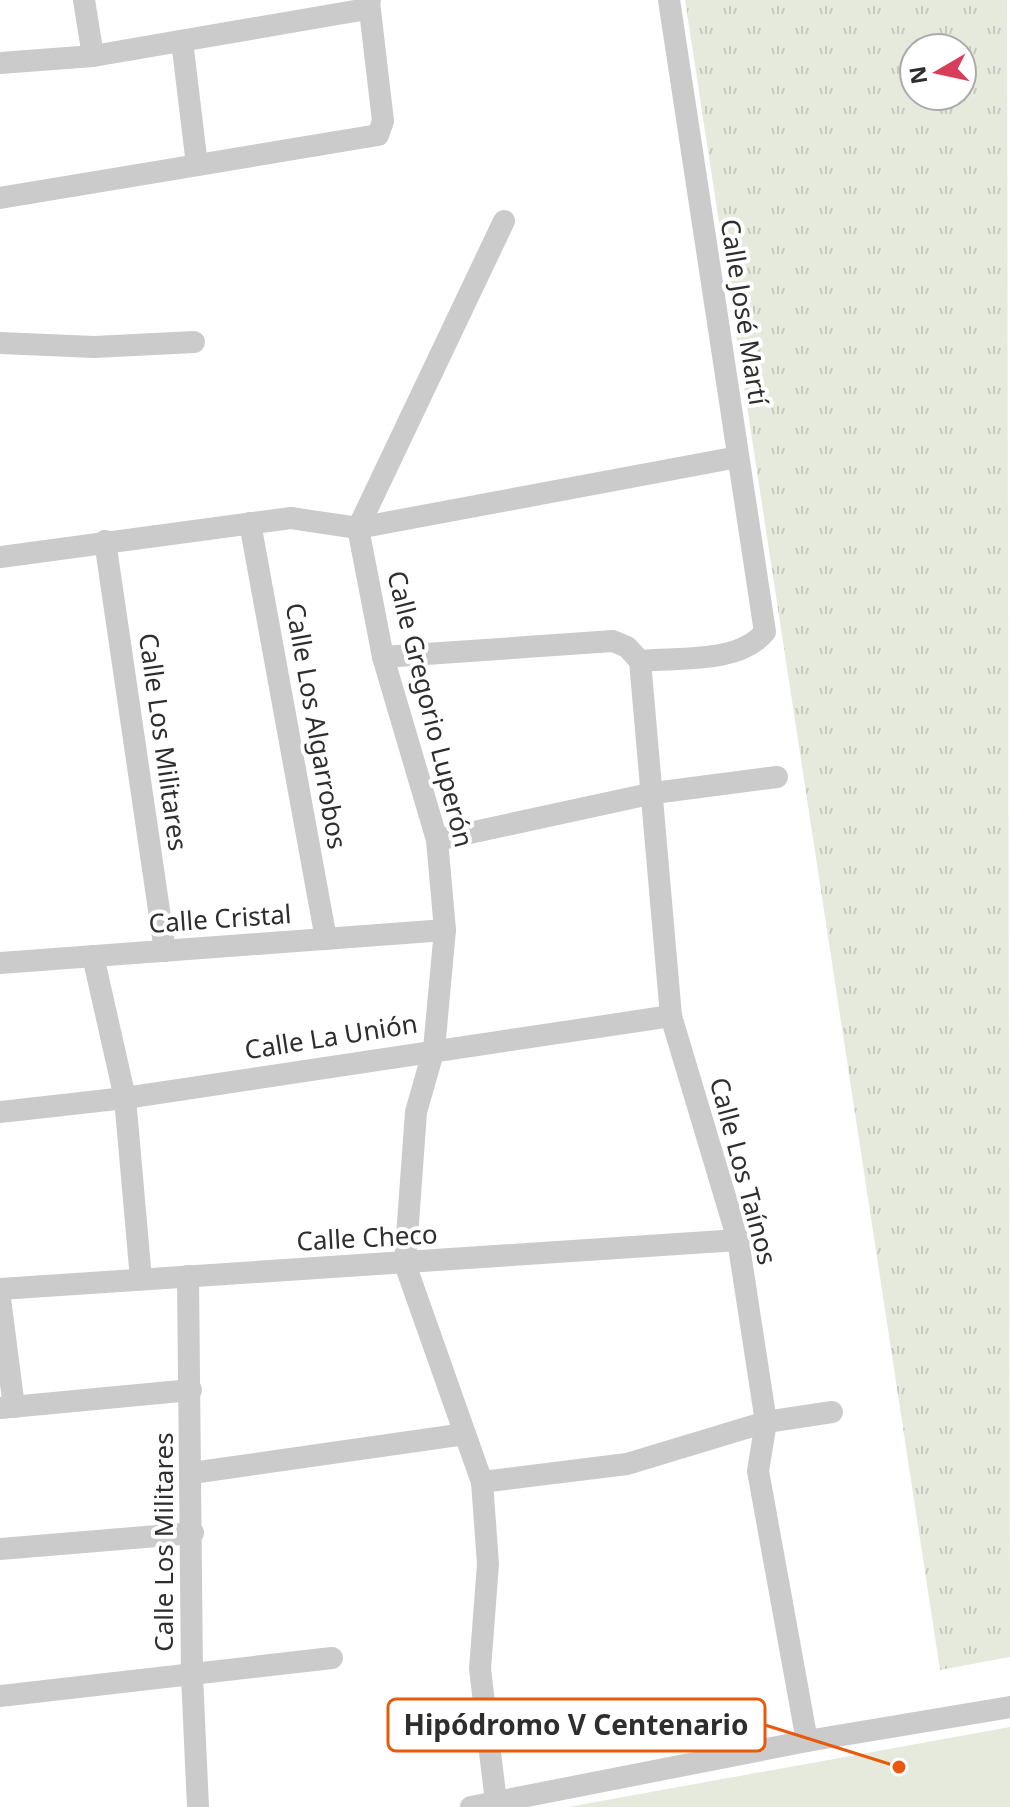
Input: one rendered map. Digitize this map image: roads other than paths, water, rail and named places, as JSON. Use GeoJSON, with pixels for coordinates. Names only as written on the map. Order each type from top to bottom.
{"type":"FeatureCollection","features":[{"type":"Feature","properties":{"kind":"street"},"geometry":{"type":"LineString","coordinates":[[84,0],[93,56]]}},
{"type":"Feature","properties":{"kind":"street","name":"Calle José Martí"},"geometry":{"type":"LineString","coordinates":[[640,661],[734,652],[753,646],[765,632],[669,0]]}},
{"type":"Feature","properties":{"kind":"street"},"geometry":{"type":"LineString","coordinates":[[0,63],[93,56],[366,4],[383,121],[378,135],[0,198]]}},
{"type":"Feature","properties":{"kind":"street"},"geometry":{"type":"LineString","coordinates":[[182,41],[197,165]]}},
{"type":"Feature","properties":{"kind":"street"},"geometry":{"type":"LineString","coordinates":[[358,528],[504,221]]}},
{"type":"Feature","properties":{"kind":"street"},"geometry":{"type":"LineString","coordinates":[[0,343],[94,347],[194,342]]}},
{"type":"Feature","properties":{"kind":"street"},"geometry":{"type":"LineString","coordinates":[[0,557],[291,518],[358,528],[738,457]]}},
{"type":"Feature","properties":{"kind":"street","name":"Calle Los Algarrobos"},"geometry":{"type":"LineString","coordinates":[[250,523],[326,939]]}},
{"type":"Feature","properties":{"kind":"street","name":"Calle Gregorio Luperón"},"geometry":{"type":"LineString","coordinates":[[358,528],[383,657],[437,840],[445,930],[434,1049],[416,1112],[405,1264],[482,1482],[488,1564],[480,1669],[496,1802]]}},
{"type":"Feature","properties":{"kind":"street","name":"Calle Los Militares"},"geometry":{"type":"LineString","coordinates":[[105,541],[165,951]]}},
{"type":"Feature","properties":{"kind":"street"},"geometry":{"type":"LineString","coordinates":[[383,657],[613,641],[627,647],[640,661]]}},
{"type":"Feature","properties":{"kind":"street","name":"Calle Los Taínos"},"geometry":{"type":"LineString","coordinates":[[640,661],[654,793],[671,1016],[738,1240],[766,1422],[758,1471],[807,1741]]}},
{"type":"Feature","properties":{"kind":"street"},"geometry":{"type":"LineString","coordinates":[[437,840],[654,793],[777,777]]}},
{"type":"Feature","properties":{"kind":"street","name":"Calle Cristal"},"geometry":{"type":"LineString","coordinates":[[0,963],[445,930]]}},
{"type":"Feature","properties":{"kind":"street"},"geometry":{"type":"LineString","coordinates":[[93,956],[125,1098],[141,1279]]}},
{"type":"Feature","properties":{"kind":"street","name":"Calle La Unión"},"geometry":{"type":"LineString","coordinates":[[0,1112],[125,1098],[434,1049],[505,1042],[671,1016]]}},
{"type":"Feature","properties":{"kind":"street","name":"Calle Checo"},"geometry":{"type":"LineString","coordinates":[[0,1289],[738,1240]]}},
{"type":"Feature","properties":{"kind":"street","name":"Calle Los Militares"},"geometry":{"type":"LineString","coordinates":[[188,1276],[193,1533],[192,1676],[198,1807]]}},
{"type":"Feature","properties":{"kind":"street"},"geometry":{"type":"LineString","coordinates":[[0,1299],[7,1408],[191,1390]]}},
{"type":"Feature","properties":{"kind":"street"},"geometry":{"type":"LineString","coordinates":[[482,1482],[627,1464],[766,1422],[832,1412]]}},
{"type":"Feature","properties":{"kind":"street"},"geometry":{"type":"LineString","coordinates":[[192,1473],[465,1434]]}},
{"type":"Feature","properties":{"kind":"street"},"geometry":{"type":"LineString","coordinates":[[0,1549],[193,1533]]}},
{"type":"Feature","properties":{"kind":"street"},"geometry":{"type":"LineString","coordinates":[[0,1696],[332,1658]]}},
{"type":"Feature","properties":{"kind":"street"},"geometry":{"type":"LineString","coordinates":[[471,1807],[807,1741],[1010,1707]]}},
{"type":"Feature","properties":{"kind":"place","name":"Hipódromo V Centenario"},"geometry":{"type":"Point","coordinates":[899,1767]}}]}
